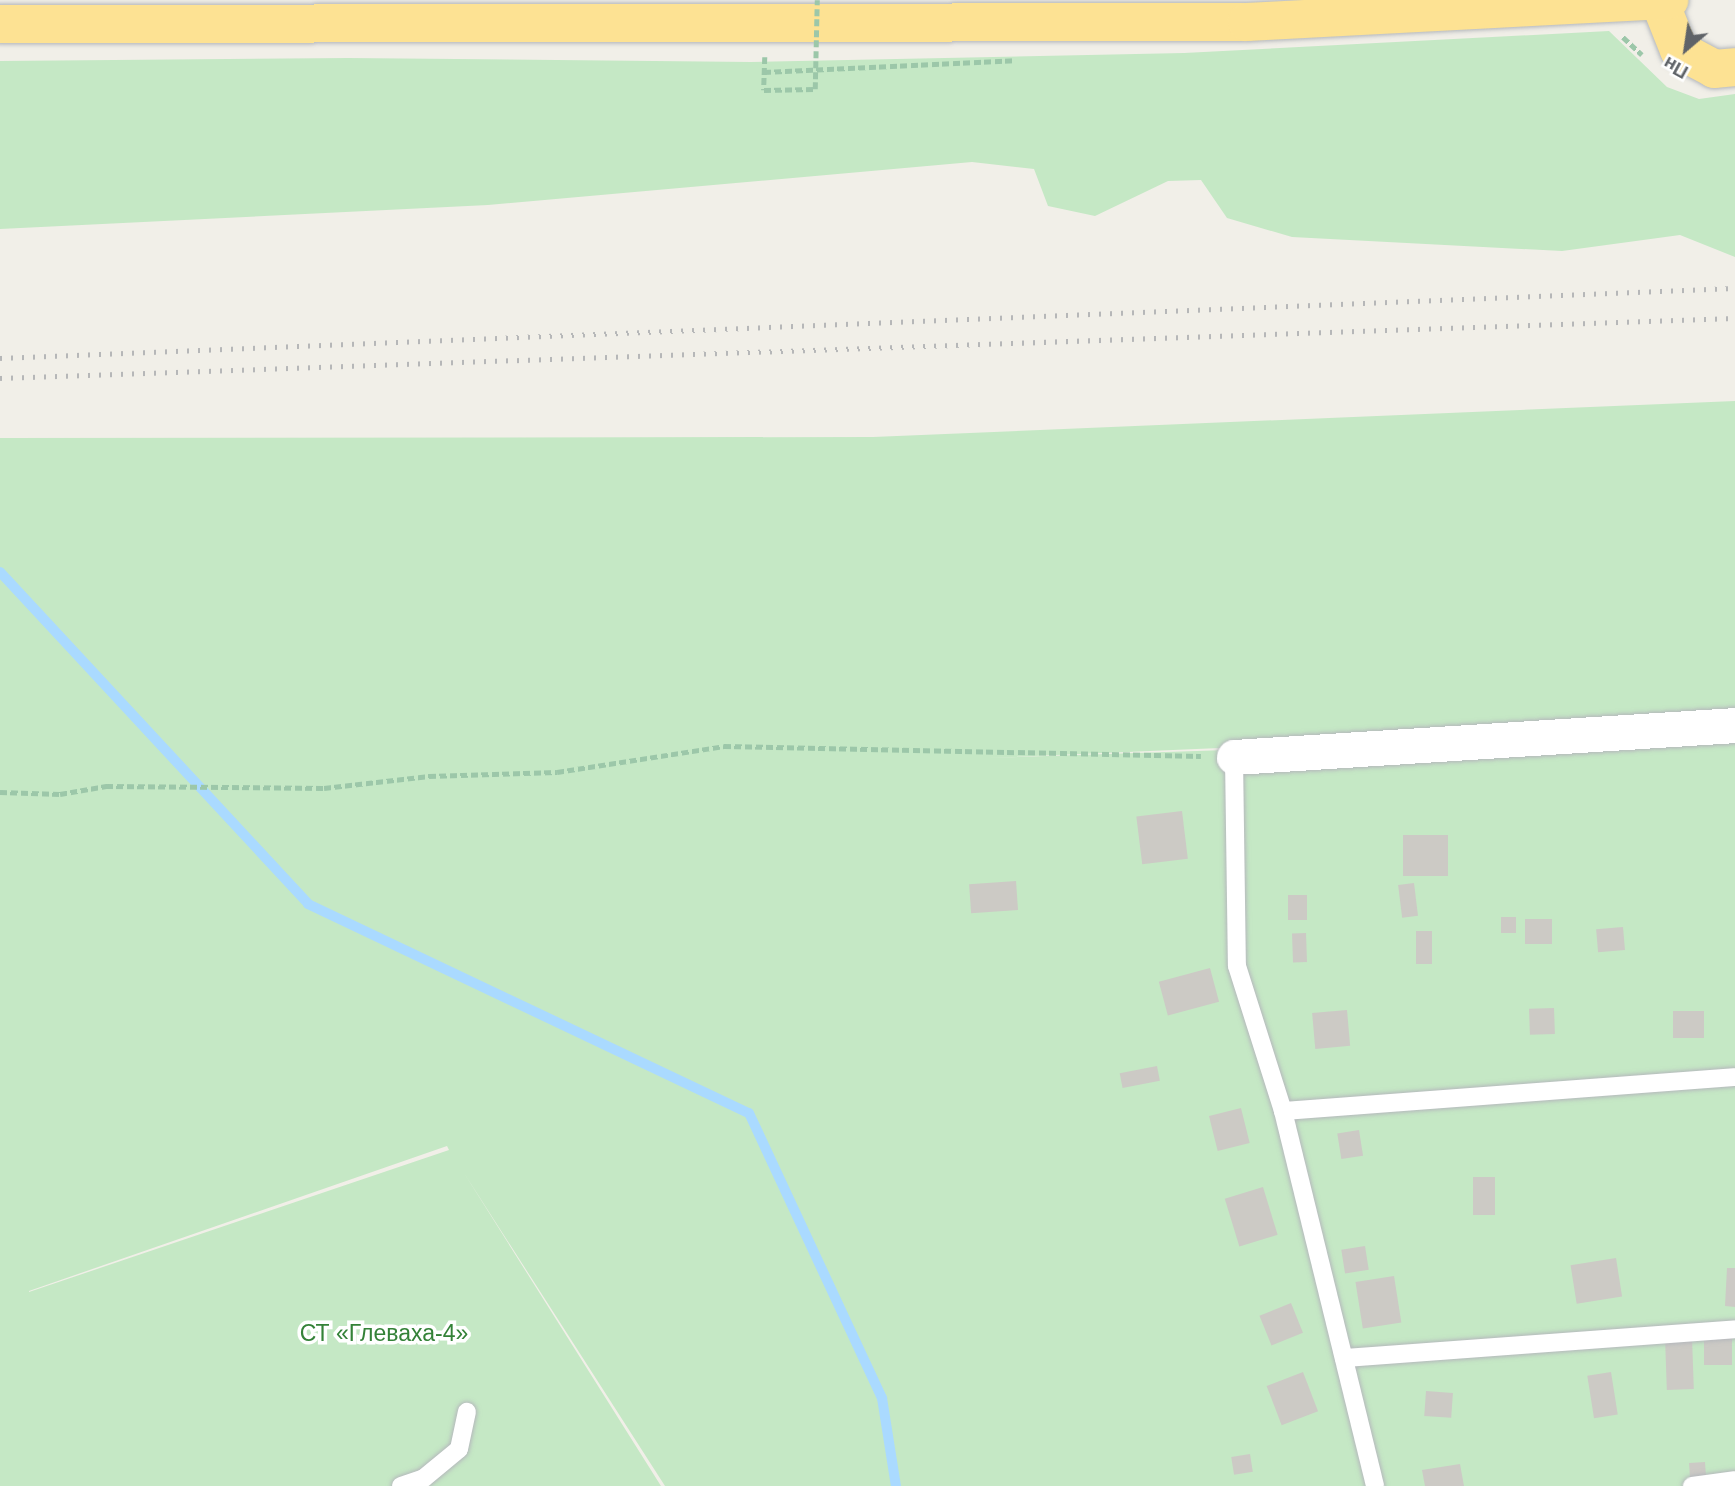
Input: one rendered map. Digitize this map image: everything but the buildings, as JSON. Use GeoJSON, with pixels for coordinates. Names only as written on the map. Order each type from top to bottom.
{"type":"FeatureCollection","features":[{"type":"Feature","properties":{"kind":"highway"},"geometry":{"type":"LineString","coordinates":[[0,24],[1247,22],[1662,1],[1679,50],[1714,69],[1735,67]]}},
{"type":"Feature","properties":{"kind":"street"},"geometry":{"type":"LineString","coordinates":[[1234,757],[1735,725]]}},
{"type":"Feature","properties":{"kind":"lane"},"geometry":{"type":"LineString","coordinates":[[1234,757],[1237,966],[1283,1111],[1375,1486]]}},
{"type":"Feature","properties":{"kind":"lane"},"geometry":{"type":"LineString","coordinates":[[1283,1111],[1735,1077]]}},
{"type":"Feature","properties":{"kind":"lane"},"geometry":{"type":"LineString","coordinates":[[1345,1358],[1735,1329]]}},
{"type":"Feature","properties":{"kind":"lane"},"geometry":{"type":"LineString","coordinates":[[401,1486],[424,1478],[459,1449],[467,1412]]}},
{"type":"Feature","properties":{"kind":"lane"},"geometry":{"type":"LineString","coordinates":[[1692,1486],[1735,1480]]}},
{"type":"Feature","properties":{"kind":"path"},"geometry":{"type":"LineString","coordinates":[[764,90],[816,89],[817,0]]}},
{"type":"Feature","properties":{"kind":"path"},"geometry":{"type":"LineString","coordinates":[[0,792],[60,794],[106,786],[324,788],[429,776],[557,772],[724,747],[1234,757]]}},
{"type":"Feature","properties":{"kind":"green space"},"geometry":{"type":"Polygon","coordinates":[[[1609,31],[1667,87],[1699,99],[1735,94],[1735,257],[1680,235],[1562,251],[1292,237],[1227,218],[1201,180],[1168,181],[1095,216],[1048,206],[1034,169],[972,162],[488,205],[0,229],[0,61],[348,58],[751,62],[1184,53],[1609,31]]]}},
{"type":"Feature","properties":{"kind":"green space","name":"СТ «Глеваха-4»"},"geometry":{"type":"Polygon","coordinates":[[[1735,401],[1735,726],[986,758],[1735,733],[1735,1486],[665,1486],[464,1173],[661,1486],[0,1486],[0,438],[873,437],[1735,401]],[[447,1146],[29,1292],[449,1150],[447,1146]]]}},
{"type":"Feature","properties":{"kind":"waterway"},"geometry":{"type":"LineString","coordinates":[[0,572],[308,904],[749,1113],[882,1398],[896,1486]]}},
{"type":"Feature","properties":{"kind":"railway"},"geometry":{"type":"LineString","coordinates":[[0,358],[1735,288]]}},
{"type":"Feature","properties":{"kind":"railway"},"geometry":{"type":"LineString","coordinates":[[0,378],[1735,318]]}}]}
